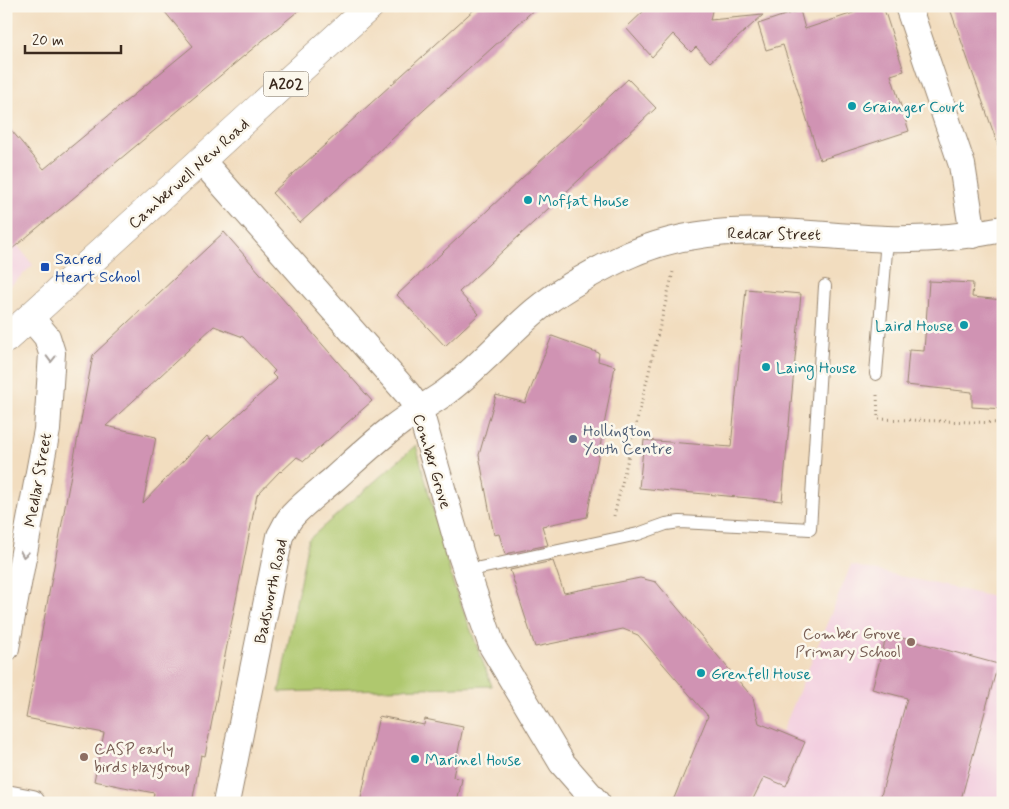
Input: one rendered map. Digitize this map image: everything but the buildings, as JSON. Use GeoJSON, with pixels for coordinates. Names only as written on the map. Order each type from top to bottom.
{"type":"FeatureCollection","features":[{"type":"Feature","properties":{"kind":"highway","name":"Camberwell New Road"},"geometry":{"type":"LineString","coordinates":[[6,339],[370,6]]}},
{"type":"Feature","properties":{"kind":"street"},"geometry":{"type":"LineString","coordinates":[[908,6],[962,165],[974,235]]}},
{"type":"Feature","properties":{"kind":"street","name":"Comber Grove"},"geometry":{"type":"LineString","coordinates":[[202,161],[420,410],[466,571],[492,646],[562,762],[597,803]]}},
{"type":"Feature","properties":{"kind":"street","name":"Redcar Street"},"geometry":{"type":"LineString","coordinates":[[420,410],[460,381],[536,311],[562,291],[634,252],[656,244],[682,237],[743,230],[887,238],[947,238],[1003,229]]}},
{"type":"Feature","properties":{"kind":"street","name":"Medlar Street"},"geometry":{"type":"LineString","coordinates":[[6,648],[47,430],[52,353],[47,336],[30,317]]}},
{"type":"Feature","properties":{"kind":"street","name":"Badsworth Road"},"geometry":{"type":"LineString","coordinates":[[226,803],[280,536],[284,527],[292,515],[403,420],[420,410]]}},
{"type":"Feature","properties":{"kind":"street"},"geometry":{"type":"LineString","coordinates":[[6,798],[32,803]]}},
{"type":"Feature","properties":{"kind":"lane"},"geometry":{"type":"LineString","coordinates":[[876,374],[887,238]]}},
{"type":"Feature","properties":{"kind":"lane"},"geometry":{"type":"LineString","coordinates":[[466,571],[617,539],[650,531],[666,524],[680,522],[810,529],[825,286]]}},
{"type":"Feature","properties":{"kind":"path"},"geometry":{"type":"LineString","coordinates":[[617,539],[614,515],[682,237]]}},
{"type":"Feature","properties":{"kind":"path"},"geometry":{"type":"LineString","coordinates":[[876,374],[878,419],[1003,423]]}},
{"type":"Feature","properties":{"kind":"shaded area"},"geometry":{"type":"Polygon","coordinates":[[[6,231],[33,265],[6,290],[6,231]]]}},
{"type":"Feature","properties":{"kind":"shaded area","name":"Comber Grove Primary School"},"geometry":{"type":"Polygon","coordinates":[[[851,565],[1003,599],[1003,803],[753,803],[851,565]]]}},
{"type":"Feature","properties":{"kind":"green space"},"geometry":{"type":"Polygon","coordinates":[[[416,445],[453,583],[492,686],[279,692],[308,540],[416,445]]]}},
{"type":"Feature","properties":{"kind":"place","name":"Grainger Court"},"geometry":{"type":"Point","coordinates":[852,106]}},
{"type":"Feature","properties":{"kind":"place","name":"Moffat House"},"geometry":{"type":"Point","coordinates":[528,200]}},
{"type":"Feature","properties":{"kind":"place","name":"Sacred Heart School"},"geometry":{"type":"Point","coordinates":[45,267]}},
{"type":"Feature","properties":{"kind":"place","name":"Laird House"},"geometry":{"type":"Point","coordinates":[964,325]}},
{"type":"Feature","properties":{"kind":"place","name":"Laing House"},"geometry":{"type":"Point","coordinates":[766,367]}},
{"type":"Feature","properties":{"kind":"place","name":"Hollington Youth Centre"},"geometry":{"type":"Point","coordinates":[573,439]}},
{"type":"Feature","properties":{"kind":"place","name":"Comber Grove Primary School"},"geometry":{"type":"Point","coordinates":[911,642]}},
{"type":"Feature","properties":{"kind":"place","name":"Grenfell House"},"geometry":{"type":"Point","coordinates":[701,673]}},
{"type":"Feature","properties":{"kind":"place","name":"CASP early birds playgroup"},"geometry":{"type":"Point","coordinates":[84,757]}},
{"type":"Feature","properties":{"kind":"place","name":"Marinel House"},"geometry":{"type":"Point","coordinates":[415,759]}}]}
